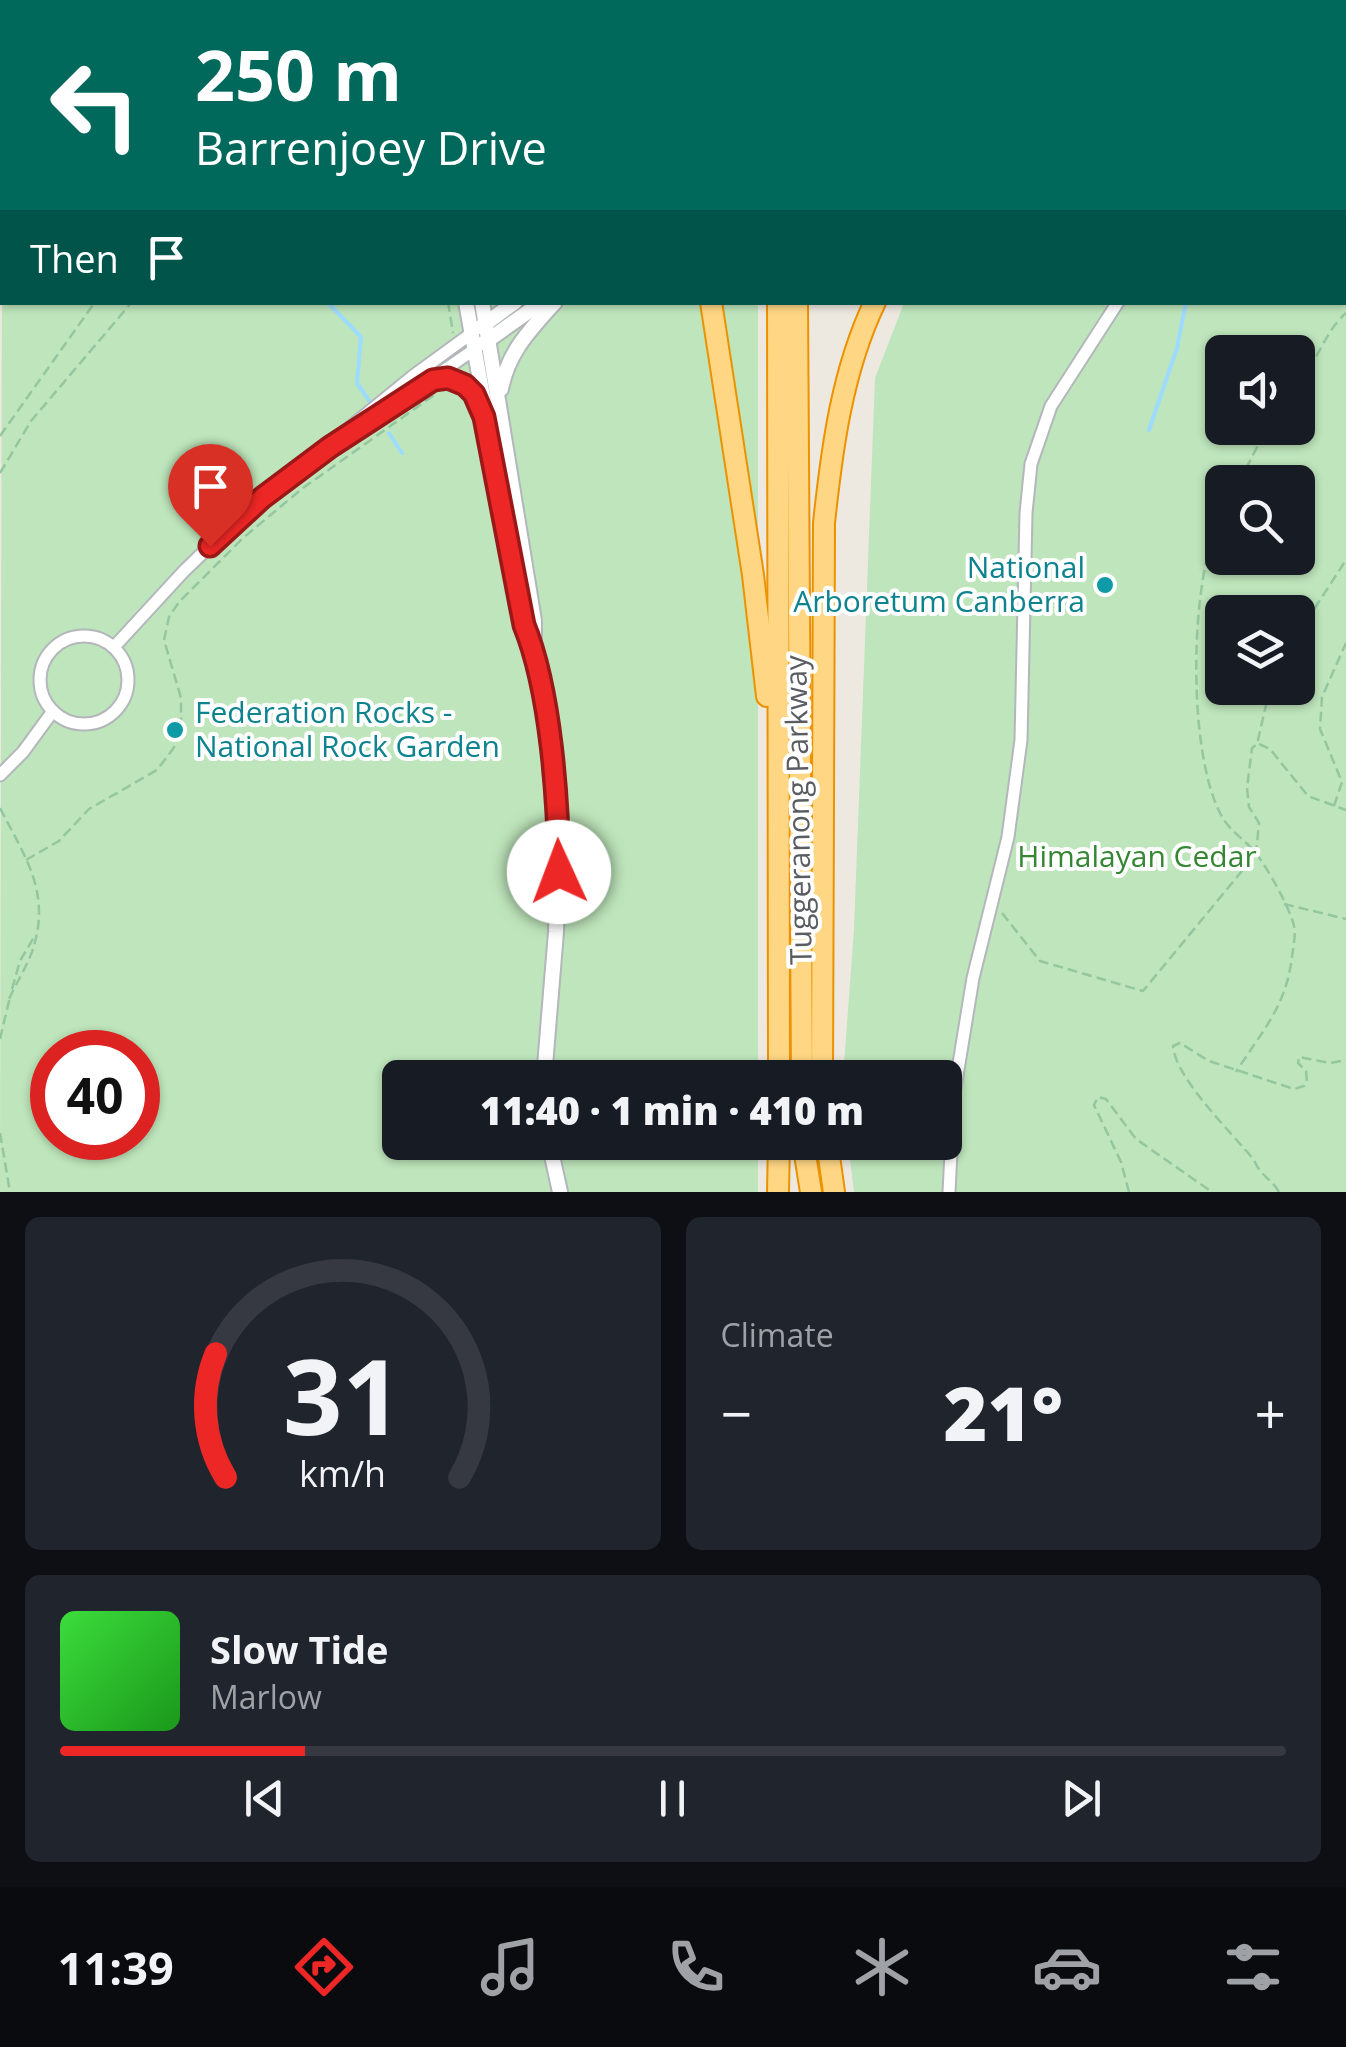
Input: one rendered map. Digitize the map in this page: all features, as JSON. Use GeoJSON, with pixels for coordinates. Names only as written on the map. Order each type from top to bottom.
{"type":"FeatureCollection","features":[{"type":"Feature","properties":{"kind":"highway"},"geometry":{"type":"LineString","coordinates":[[711,305],[754,575],[779,812]]}},
{"type":"Feature","properties":{"kind":"highway","name":"Tuggeranong Parkway"},"geometry":{"type":"LineString","coordinates":[[778,305],[779,1060]]}},
{"type":"Feature","properties":{"kind":"highway","name":"Tuggeranong Parkway"},"geometry":{"type":"LineString","coordinates":[[797,305],[802,1060]]}},
{"type":"Feature","properties":{"kind":"highway"},"geometry":{"type":"LineString","coordinates":[[798,734],[819,450],[838,374],[872,305]]}},
{"type":"Feature","properties":{"kind":"highway"},"geometry":{"type":"LineString","coordinates":[[822,1060],[824,524],[830,464],[848,374],[873,305]]}},
{"type":"Feature","properties":{"kind":"highway"},"geometry":{"type":"LineString","coordinates":[[778,1192],[779,1160]]}},
{"type":"Feature","properties":{"kind":"highway"},"geometry":{"type":"LineString","coordinates":[[797,1192],[801,1160]]}},
{"type":"Feature","properties":{"kind":"highway"},"geometry":{"type":"LineString","coordinates":[[806,1160],[811,1192]]}},
{"type":"Feature","properties":{"kind":"highway"},"geometry":{"type":"LineString","coordinates":[[830,1160],[834,1192]]}},
{"type":"Feature","properties":{"kind":"street"},"geometry":{"type":"LineString","coordinates":[[467,305],[524,625],[534,647]]}},
{"type":"Feature","properties":{"kind":"street"},"geometry":{"type":"LineString","coordinates":[[483,305],[553,762],[558,848],[556,932],[545,1060]]}},
{"type":"Feature","properties":{"kind":"street"},"geometry":{"type":"LineString","coordinates":[[114,647],[220,536],[413,376],[510,305]]}},
{"type":"Feature","properties":{"kind":"street"},"geometry":{"type":"LineString","coordinates":[[330,447],[538,305]]}},
{"type":"Feature","properties":{"kind":"street"},"geometry":{"type":"LineString","coordinates":[[499,398],[510,357],[553,305]]}},
{"type":"Feature","properties":{"kind":"street"},"geometry":{"type":"LineString","coordinates":[[948,1192],[954,1094],[973,978],[1008,838],[1021,740],[1026,514],[1031,464],[1051,406],[1116,305]]}},
{"type":"Feature","properties":{"kind":"street"},"geometry":{"type":"LineString","coordinates":[[428,383],[442,378],[456,380],[472,391],[484,417]]}},
{"type":"Feature","properties":{"kind":"street"},"geometry":{"type":"LineString","coordinates":[[84,636],[99,638],[114,647],[126,664],[128,679],[123,700],[114,712],[87,724],[72,722],[53,711],[40,682],[42,667],[55,647],[84,636]]}},
{"type":"Feature","properties":{"kind":"street"},"geometry":{"type":"LineString","coordinates":[[0,776],[53,711]]}},
{"type":"Feature","properties":{"kind":"street"},"geometry":{"type":"LineString","coordinates":[[554,1160],[560,1192]]}},
{"type":"Feature","properties":{"kind":"path"},"geometry":{"type":"LineString","coordinates":[[0,436],[93,305]]}},
{"type":"Feature","properties":{"kind":"path"},"geometry":{"type":"LineString","coordinates":[[0,474],[31,420],[129,305]]}},
{"type":"Feature","properties":{"kind":"path"},"geometry":{"type":"LineString","coordinates":[[1315,353],[1346,313]]}},
{"type":"Feature","properties":{"kind":"path"},"geometry":{"type":"LineString","coordinates":[[26,860],[58,841],[88,809],[157,770],[173,749],[181,732],[181,698],[164,640],[169,617],[184,595],[303,488],[433,394],[451,390],[456,380]]}},
{"type":"Feature","properties":{"kind":"path"},"geometry":{"type":"LineString","coordinates":[[1315,608],[1346,560]]}},
{"type":"Feature","properties":{"kind":"path"},"geometry":{"type":"LineString","coordinates":[[1205,568],[1197,624],[1199,720],[1205,762],[1218,809],[1228,828],[1256,854],[1295,928],[1282,1004],[1236,1072]]}},
{"type":"Feature","properties":{"kind":"path"},"geometry":{"type":"LineString","coordinates":[[1334,806],[1342,782],[1320,729],[1322,698],[1346,644]]}},
{"type":"Feature","properties":{"kind":"path"},"geometry":{"type":"LineString","coordinates":[[994,899],[1005,919],[1040,961],[1143,990],[1256,854],[1258,823],[1249,806],[1250,754],[1257,744],[1266,705]]}},
{"type":"Feature","properties":{"kind":"path"},"geometry":{"type":"LineString","coordinates":[[1257,744],[1270,750],[1308,796],[1346,810]]}},
{"type":"Feature","properties":{"kind":"path"},"geometry":{"type":"LineString","coordinates":[[0,808],[39,894],[36,934],[20,961],[0,1039]]}},
{"type":"Feature","properties":{"kind":"path"},"geometry":{"type":"LineString","coordinates":[[1284,904],[1346,919]]}},
{"type":"Feature","properties":{"kind":"path"},"geometry":{"type":"LineString","coordinates":[[1280,1192],[1260,1175],[1254,1160],[1186,1077],[1172,1052],[1173,1046],[1180,1043],[1236,1072],[1297,1089],[1308,1078],[1298,1063],[1299,1057],[1330,1062],[1346,1060]]}},
{"type":"Feature","properties":{"kind":"path"},"geometry":{"type":"LineString","coordinates":[[1129,1192],[1121,1162],[1094,1105],[1098,1096],[1106,1099],[1136,1139],[1212,1192]]}},
{"type":"Feature","properties":{"kind":"path"},"geometry":{"type":"LineString","coordinates":[[0,1133],[10,1192]]}},
{"type":"Feature","properties":{"kind":"green space"},"geometry":{"type":"Polygon","coordinates":[[[2,305],[758,305],[758,1060],[382,1060],[382,1160],[758,1160],[758,1192],[0,1192],[2,305]]]}},
{"type":"Feature","properties":{"kind":"green space","name":"National Arboretum Canberra"},"geometry":{"type":"Polygon","coordinates":[[[903,305],[1346,305],[1346,1192],[854,1192],[850,1160],[962,1160],[962,1060],[844,1060],[854,929],[875,378],[903,305]]]}},
{"type":"Feature","properties":{"kind":"waterway"},"geometry":{"type":"LineString","coordinates":[[330,305],[361,337],[357,383],[370,402]]}},
{"type":"Feature","properties":{"kind":"waterway"},"geometry":{"type":"LineString","coordinates":[[1149,430],[1177,348],[1185,305]]}},
{"type":"Feature","properties":{"kind":"waterway"},"geometry":{"type":"LineString","coordinates":[[389,433],[402,453]]}},
{"type":"Feature","properties":{"kind":"place","name":"National Arboretum Canberra"},"geometry":{"type":"Point","coordinates":[1105,585]}},
{"type":"Feature","properties":{"kind":"place","name":"Federation Rocks - National Rock Garden"},"geometry":{"type":"Point","coordinates":[175,730]}},
{"type":"Feature","properties":{"kind":"route"},"geometry":{"type":"LineString","coordinates":[[210,546],[262,498],[330,447],[428,383],[448,378],[468,387],[484,417],[524,625],[534,647],[553,762],[559,872]]}},
{"type":"Feature","properties":{"kind":"park label","name":"Himalayan Cedar"},"geometry":{"type":"Point","coordinates":[1137,857]}}]}
